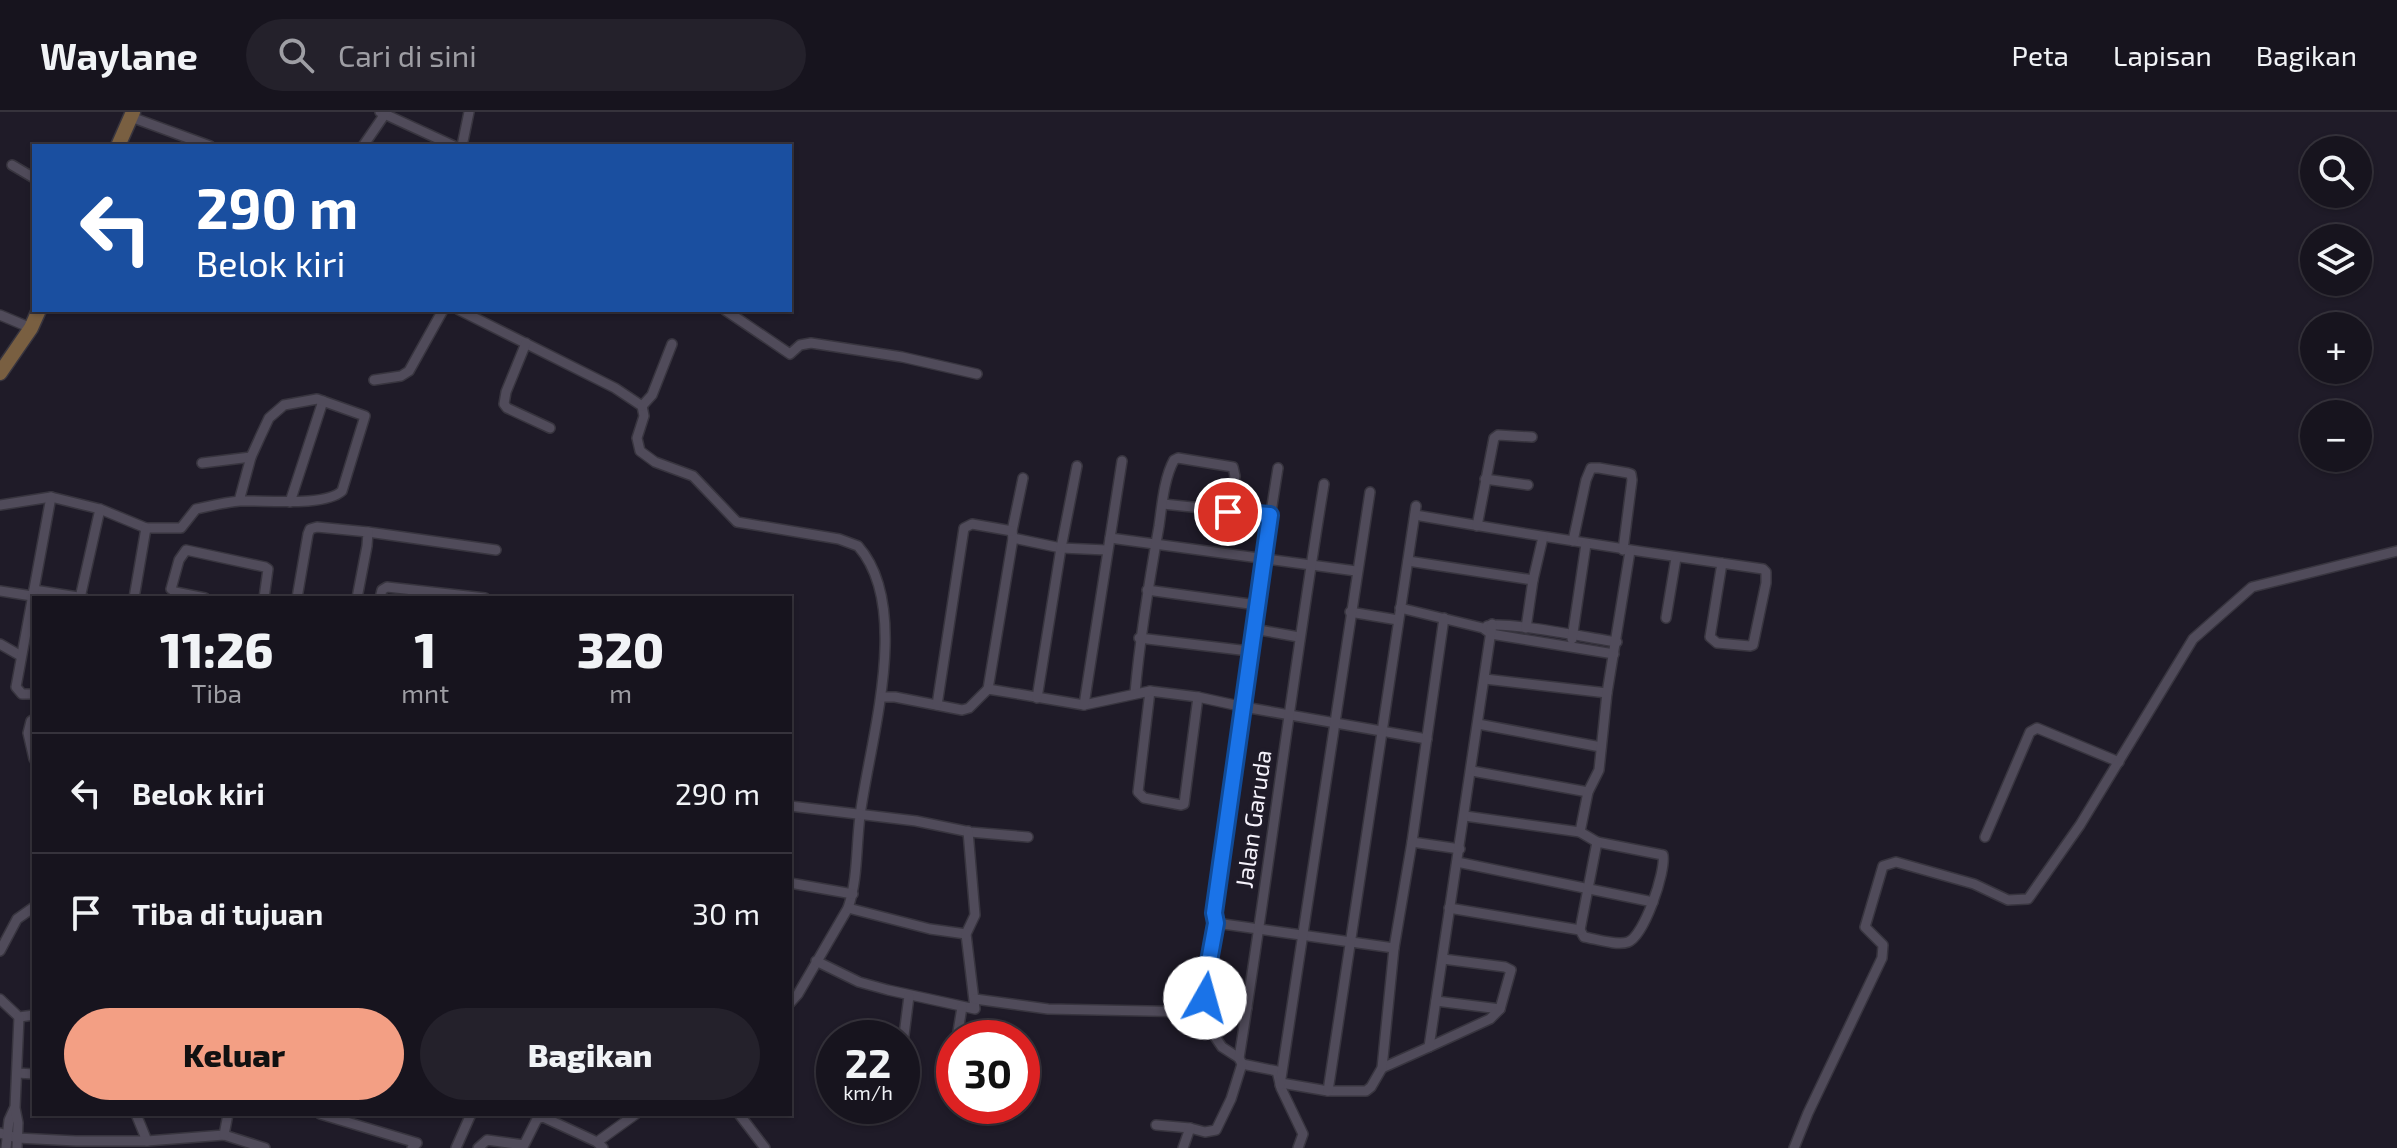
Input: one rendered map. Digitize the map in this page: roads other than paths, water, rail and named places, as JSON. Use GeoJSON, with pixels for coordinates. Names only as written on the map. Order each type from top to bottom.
{"type":"FeatureCollection","features":[{"type":"Feature","properties":{"kind":"street"},"geometry":{"type":"LineString","coordinates":[[462,144],[469,112]]}},
{"type":"Feature","properties":{"kind":"street"},"geometry":{"type":"LineString","coordinates":[[364,144],[383,113],[450,144]]}},
{"type":"Feature","properties":{"kind":"street"},"geometry":{"type":"LineString","coordinates":[[119,144],[132,115],[205,144]]}},
{"type":"Feature","properties":{"kind":"street"},"geometry":{"type":"LineString","coordinates":[[12,165],[32,177]]}},
{"type":"Feature","properties":{"kind":"street"},"geometry":{"type":"LineString","coordinates":[[0,373],[31,328],[38,312]]}},
{"type":"Feature","properties":{"kind":"street"},"geometry":{"type":"LineString","coordinates":[[374,380],[401,376],[409,371],[442,312]]}},
{"type":"Feature","properties":{"kind":"street"},"geometry":{"type":"LineString","coordinates":[[463,312],[615,388],[642,406],[644,416],[637,438],[640,451],[655,462],[693,476],[737,522],[839,539],[861,549],[878,583],[885,615],[882,697],[860,815],[853,894],[848,908],[792,1001]]}},
{"type":"Feature","properties":{"kind":"street"},"geometry":{"type":"LineString","coordinates":[[728,312],[790,354],[800,345],[811,343],[902,357],[977,374]]}},
{"type":"Feature","properties":{"kind":"street"},"geometry":{"type":"LineString","coordinates":[[0,315],[31,328]]}},
{"type":"Feature","properties":{"kind":"street"},"geometry":{"type":"LineString","coordinates":[[526,343],[504,404],[550,428]]}},
{"type":"Feature","properties":{"kind":"street"},"geometry":{"type":"LineString","coordinates":[[642,406],[652,395],[672,344]]}},
{"type":"Feature","properties":{"kind":"street"},"geometry":{"type":"LineString","coordinates":[[0,505],[51,497],[100,509],[146,528],[181,528],[196,509],[239,501],[290,502],[334,498],[342,491],[365,416],[317,399],[284,405],[269,418],[251,457],[239,501]]}},
{"type":"Feature","properties":{"kind":"street"},"geometry":{"type":"LineString","coordinates":[[290,502],[323,401]]}},
{"type":"Feature","properties":{"kind":"street"},"geometry":{"type":"LineString","coordinates":[[1477,526],[1496,436],[1532,437]]}},
{"type":"Feature","properties":{"kind":"street"},"geometry":{"type":"LineString","coordinates":[[202,463],[251,457]]}},
{"type":"Feature","properties":{"kind":"street"},"geometry":{"type":"LineString","coordinates":[[1135,693],[1139,638],[1172,462],[1178,458],[1233,467],[1235,472],[1228,512]]}},
{"type":"Feature","properties":{"kind":"street"},"geometry":{"type":"LineString","coordinates":[[1084,705],[1122,461]]}},
{"type":"Feature","properties":{"kind":"street"},"geometry":{"type":"LineString","coordinates":[[1037,698],[1077,466]]}},
{"type":"Feature","properties":{"kind":"street"},"geometry":{"type":"LineString","coordinates":[[1573,541],[1588,472],[1595,467],[1631,474],[1617,642],[1607,693],[1599,770],[1588,792],[1580,832]]}},
{"type":"Feature","properties":{"kind":"street"},"geometry":{"type":"LineString","coordinates":[[1247,1008],[1205,998],[1205,983],[1216,923],[1214,913],[1244,707],[1249,651],[1278,468]]}},
{"type":"Feature","properties":{"kind":"street"},"geometry":{"type":"LineString","coordinates":[[882,697],[962,710],[969,708],[988,689],[1023,478]]}},
{"type":"Feature","properties":{"kind":"street"},"geometry":{"type":"LineString","coordinates":[[1485,479],[1528,485]]}},
{"type":"Feature","properties":{"kind":"street","name":"Jalan Garuda"},"geometry":{"type":"LineString","coordinates":[[1190,1128],[1205,1132],[1216,1130],[1231,1099],[1240,1061],[1299,637],[1324,484]]}},
{"type":"Feature","properties":{"kind":"street"},"geometry":{"type":"LineString","coordinates":[[1281,1084],[1370,492]]}},
{"type":"Feature","properties":{"kind":"street"},"geometry":{"type":"LineString","coordinates":[[32,596],[51,497]]}},
{"type":"Feature","properties":{"kind":"street"},"geometry":{"type":"LineString","coordinates":[[1163,504],[1270,515]]}},
{"type":"Feature","properties":{"kind":"street"},"geometry":{"type":"LineString","coordinates":[[81,596],[100,509]]}},
{"type":"Feature","properties":{"kind":"street"},"geometry":{"type":"LineString","coordinates":[[1328,1091],[1416,511],[1477,526],[1763,569],[1766,572],[1753,645],[1717,643],[1710,637],[1722,563]]}},
{"type":"Feature","properties":{"kind":"street"},"geometry":{"type":"LineString","coordinates":[[937,705],[964,528],[972,524],[1061,548],[1107,550]]}},
{"type":"Feature","properties":{"kind":"street"},"geometry":{"type":"LineString","coordinates":[[297,596],[310,529],[317,527],[496,550]]}},
{"type":"Feature","properties":{"kind":"street"},"geometry":{"type":"LineString","coordinates":[[134,596],[146,528]]}},
{"type":"Feature","properties":{"kind":"street"},"geometry":{"type":"LineString","coordinates":[[357,596],[368,532]]}},
{"type":"Feature","properties":{"kind":"street"},"geometry":{"type":"LineString","coordinates":[[1526,628],[1543,537]]}},
{"type":"Feature","properties":{"kind":"street"},"geometry":{"type":"LineString","coordinates":[[1110,538],[1356,571]]}},
{"type":"Feature","properties":{"kind":"street"},"geometry":{"type":"LineString","coordinates":[[1571,647],[1586,544]]}},
{"type":"Feature","properties":{"kind":"street"},"geometry":{"type":"LineString","coordinates":[[195,596],[171,589],[179,560],[186,550],[265,567],[268,575],[264,596]]}},
{"type":"Feature","properties":{"kind":"street"},"geometry":{"type":"LineString","coordinates":[[1794,1148],[1882,958],[1883,945],[1865,927],[1883,866],[1896,862],[1974,884],[2008,900],[2028,899],[2080,825],[2193,639],[2252,587],[2397,551]]}},
{"type":"Feature","properties":{"kind":"street"},"geometry":{"type":"LineString","coordinates":[[1666,618],[1676,558]]}},
{"type":"Feature","properties":{"kind":"street"},"geometry":{"type":"LineString","coordinates":[[1408,561],[1533,580]]}},
{"type":"Feature","properties":{"kind":"street"},"geometry":{"type":"LineString","coordinates":[[380,596],[387,587],[438,595]]}},
{"type":"Feature","properties":{"kind":"street"},"geometry":{"type":"LineString","coordinates":[[1147,590],[1257,605]]}},
{"type":"Feature","properties":{"kind":"street"},"geometry":{"type":"LineString","coordinates":[[0,591],[62,596]]}},
{"type":"Feature","properties":{"kind":"street"},"geometry":{"type":"LineString","coordinates":[[32,598],[16,687],[22,694],[32,694]]}},
{"type":"Feature","properties":{"kind":"street"},"geometry":{"type":"LineString","coordinates":[[1400,608],[1614,654]]}},
{"type":"Feature","properties":{"kind":"street"},"geometry":{"type":"LineString","coordinates":[[1350,612],[1398,620]]}},
{"type":"Feature","properties":{"kind":"street"},"geometry":{"type":"LineString","coordinates":[[1281,1084],[1328,1091],[1366,1091],[1382,1068],[1394,948],[1444,618]]}},
{"type":"Feature","properties":{"kind":"street"},"geometry":{"type":"LineString","coordinates":[[1489,629],[1526,628],[1617,642]]}},
{"type":"Feature","properties":{"kind":"street"},"geometry":{"type":"LineString","coordinates":[[1254,629],[1299,637]]}},
{"type":"Feature","properties":{"kind":"street"},"geometry":{"type":"LineString","coordinates":[[1429,1047],[1472,771],[1489,629]]}},
{"type":"Feature","properties":{"kind":"street"},"geometry":{"type":"LineString","coordinates":[[1139,638],[1249,651]]}},
{"type":"Feature","properties":{"kind":"street"},"geometry":{"type":"LineString","coordinates":[[0,644],[21,656]]}},
{"type":"Feature","properties":{"kind":"street"},"geometry":{"type":"LineString","coordinates":[[1485,679],[1607,693]]}},
{"type":"Feature","properties":{"kind":"street"},"geometry":{"type":"LineString","coordinates":[[988,689],[1084,705],[1150,691],[1427,739]]}},
{"type":"Feature","properties":{"kind":"street"},"geometry":{"type":"LineString","coordinates":[[1150,691],[1138,792],[1144,798],[1175,804],[1184,804],[1198,697]]}},
{"type":"Feature","properties":{"kind":"street"},"geometry":{"type":"LineString","coordinates":[[32,720],[28,733],[32,750]]}},
{"type":"Feature","properties":{"kind":"street"},"geometry":{"type":"LineString","coordinates":[[1478,724],[1601,747]]}},
{"type":"Feature","properties":{"kind":"street"},"geometry":{"type":"LineString","coordinates":[[1985,837],[2030,732],[2034,729],[2119,762]]}},
{"type":"Feature","properties":{"kind":"street"},"geometry":{"type":"LineString","coordinates":[[1472,771],[1588,792]]}},
{"type":"Feature","properties":{"kind":"street"},"geometry":{"type":"LineString","coordinates":[[792,806],[1028,837]]}},
{"type":"Feature","properties":{"kind":"street"},"geometry":{"type":"LineString","coordinates":[[1465,816],[1580,832],[1597,842],[1663,855],[1665,863],[1653,902],[1637,937],[1625,943],[1584,937],[1580,930],[1597,842]]}},
{"type":"Feature","properties":{"kind":"street"},"geometry":{"type":"LineString","coordinates":[[816,961],[859,982],[975,1009],[966,934],[975,915],[968,831]]}},
{"type":"Feature","properties":{"kind":"street"},"geometry":{"type":"LineString","coordinates":[[1412,842],[1460,849]]}},
{"type":"Feature","properties":{"kind":"street"},"geometry":{"type":"LineString","coordinates":[[1457,862],[1653,902]]}},
{"type":"Feature","properties":{"kind":"street"},"geometry":{"type":"LineString","coordinates":[[792,883],[853,894]]}},
{"type":"Feature","properties":{"kind":"street"},"geometry":{"type":"LineString","coordinates":[[0,951],[17,919],[32,908]]}},
{"type":"Feature","properties":{"kind":"street"},"geometry":{"type":"LineString","coordinates":[[848,908],[930,929],[966,934]]}},
{"type":"Feature","properties":{"kind":"street"},"geometry":{"type":"LineString","coordinates":[[1449,908],[1580,930]]}},
{"type":"Feature","properties":{"kind":"street"},"geometry":{"type":"LineString","coordinates":[[1216,923],[1394,948]]}},
{"type":"Feature","properties":{"kind":"street"},"geometry":{"type":"LineString","coordinates":[[1382,1068],[1490,1019],[1500,1009],[1510,969],[1443,959]]}},
{"type":"Feature","properties":{"kind":"street"},"geometry":{"type":"LineString","coordinates":[[906,1020],[909,996]]}},
{"type":"Feature","properties":{"kind":"street"},"geometry":{"type":"LineString","coordinates":[[0,999],[19,1017],[15,1108],[9,1119],[10,1139],[6,1148]]}},
{"type":"Feature","properties":{"kind":"street"},"geometry":{"type":"LineString","coordinates":[[975,999],[1048,1009],[1198,1012],[1222,1047],[1240,1061],[1277,1071],[1303,1134],[1298,1148]]}},
{"type":"Feature","properties":{"kind":"street"},"geometry":{"type":"LineString","coordinates":[[1436,1001],[1500,1009]]}},
{"type":"Feature","properties":{"kind":"street"},"geometry":{"type":"LineString","coordinates":[[960,1020],[962,1007]]}},
{"type":"Feature","properties":{"kind":"street"},"geometry":{"type":"LineString","coordinates":[[19,1017],[32,1015]]}},
{"type":"Feature","properties":{"kind":"street"},"geometry":{"type":"LineString","coordinates":[[17,1073],[32,1074]]}},
{"type":"Feature","properties":{"kind":"street"},"geometry":{"type":"LineString","coordinates":[[137,1116],[147,1141]]}},
{"type":"Feature","properties":{"kind":"street"},"geometry":{"type":"LineString","coordinates":[[224,1135],[228,1116]]}},
{"type":"Feature","properties":{"kind":"street"},"geometry":{"type":"LineString","coordinates":[[327,1116],[417,1143],[412,1148]]}},
{"type":"Feature","properties":{"kind":"street"},"geometry":{"type":"LineString","coordinates":[[456,1148],[470,1116]]}},
{"type":"Feature","properties":{"kind":"street"},"geometry":{"type":"LineString","coordinates":[[478,1148],[487,1140],[524,1145],[537,1119],[543,1117],[600,1145],[629,1116]]}},
{"type":"Feature","properties":{"kind":"street"},"geometry":{"type":"LineString","coordinates":[[741,1116],[765,1148]]}},
{"type":"Feature","properties":{"kind":"street"},"geometry":{"type":"LineString","coordinates":[[1156,1125],[1190,1128],[1183,1148]]}},
{"type":"Feature","properties":{"kind":"street"},"geometry":{"type":"LineString","coordinates":[[10,1139],[76,1145],[224,1135],[265,1148]]}}]}
